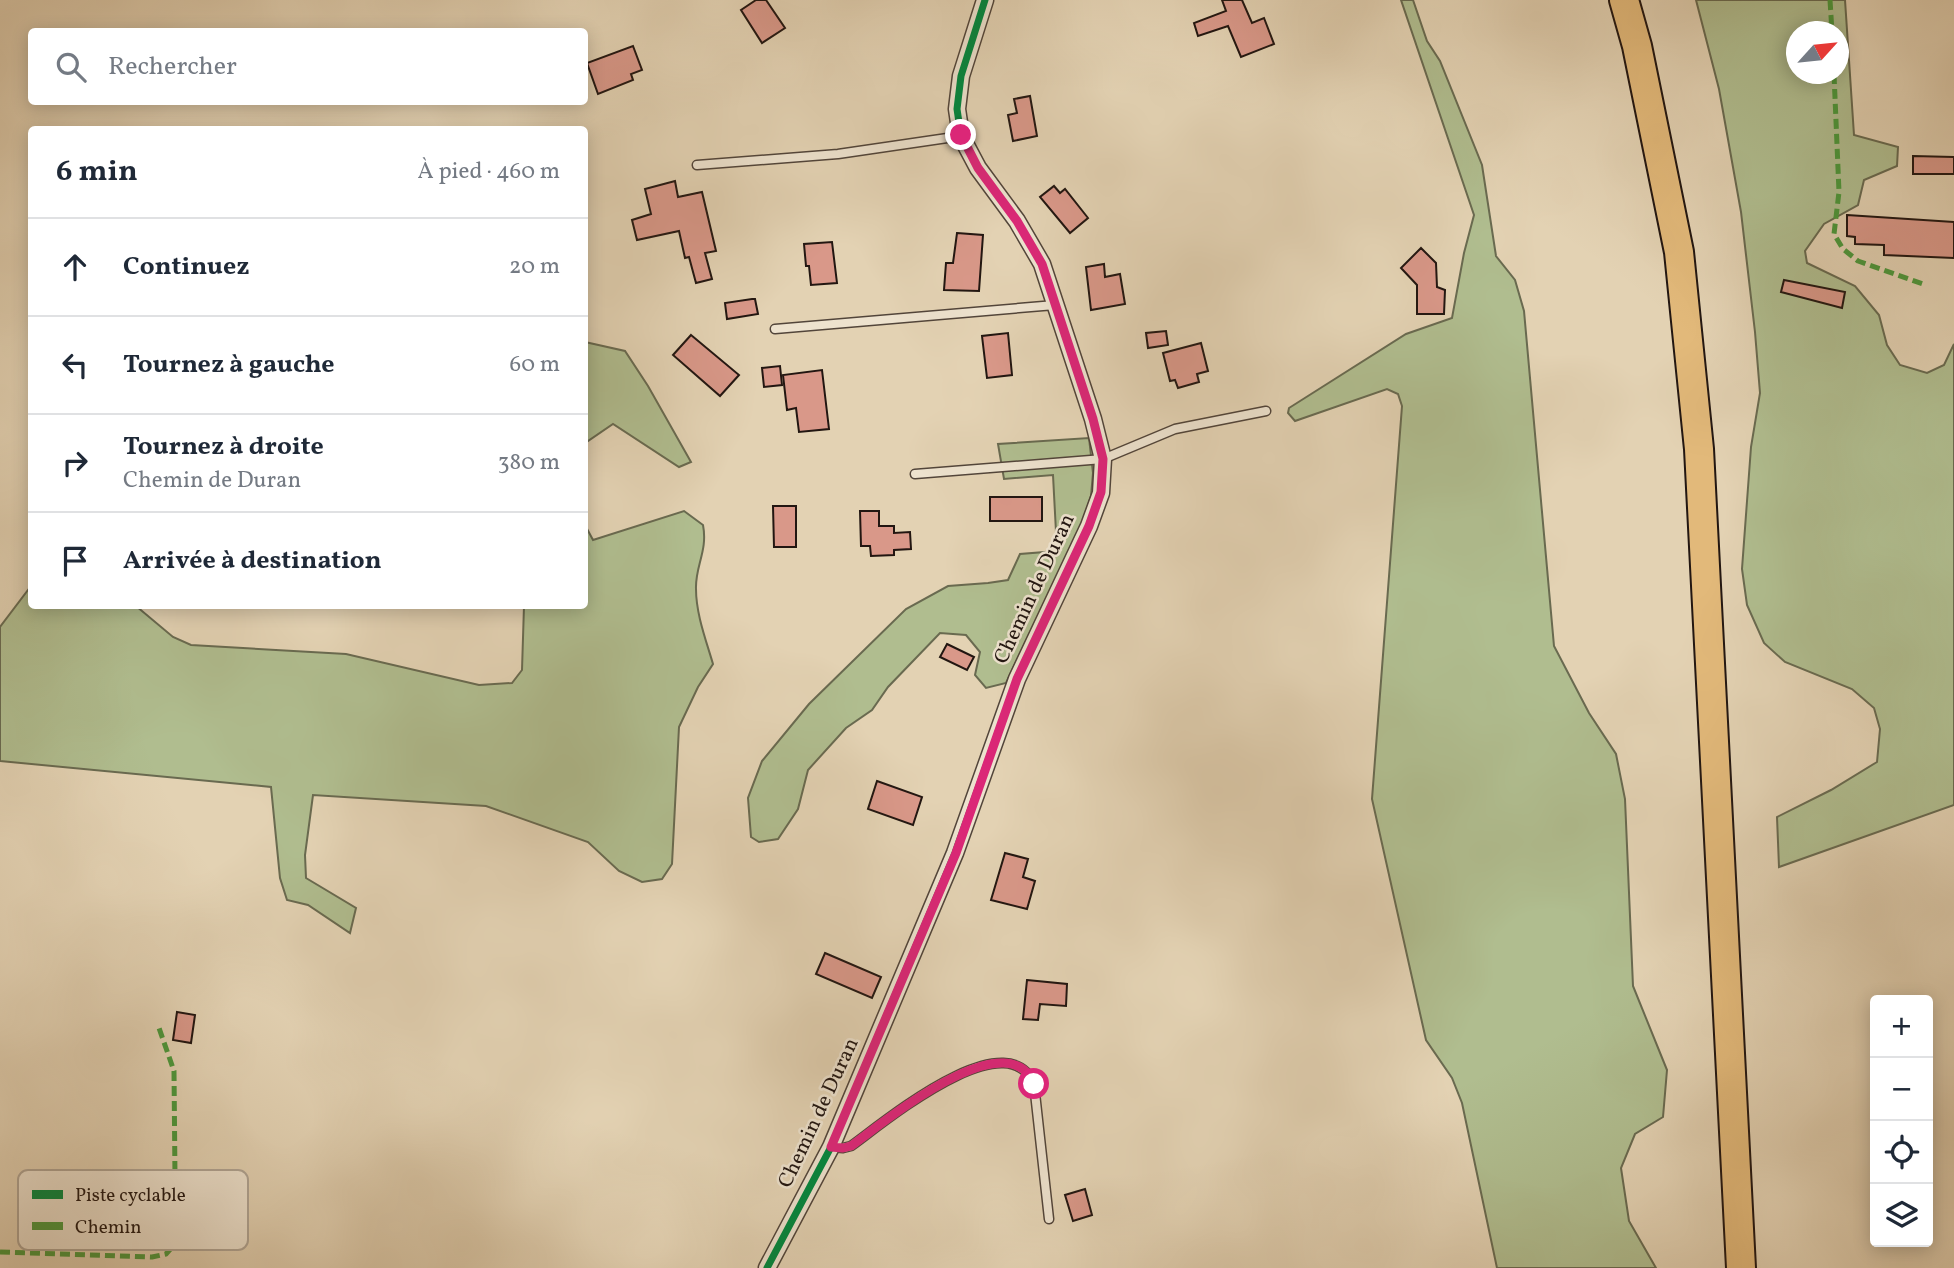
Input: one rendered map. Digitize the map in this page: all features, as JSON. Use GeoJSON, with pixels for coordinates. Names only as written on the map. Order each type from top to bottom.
{"type":"FeatureCollection","features":[{"type":"Feature","properties":{"kind":"highway"},"geometry":{"type":"LineString","coordinates":[[1624,0],[1637,46],[1679,252],[1699,449],[1741,1268]]}},
{"type":"Feature","properties":{"kind":"street","name":"Chemin de Duran"},"geometry":{"type":"LineString","coordinates":[[768,1268],[831,1147],[956,853],[1017,679],[1089,526],[1101,492],[1103,459],[1093,419],[1042,264],[1031,243],[978,168],[961,135],[957,109],[961,76],[985,0]]}},
{"type":"Feature","properties":{"kind":"lane"},"geometry":{"type":"LineString","coordinates":[[697,165],[838,154],[961,135]]}},
{"type":"Feature","properties":{"kind":"lane"},"geometry":{"type":"LineString","coordinates":[[775,329],[1055,305]]}},
{"type":"Feature","properties":{"kind":"lane"},"geometry":{"type":"LineString","coordinates":[[915,474],[1103,459],[1175,429],[1266,411]]}},
{"type":"Feature","properties":{"kind":"lane"},"geometry":{"type":"LineString","coordinates":[[831,1147],[851,1146],[933,1087],[990,1064],[1008,1063],[1023,1068],[1034,1084],[1049,1219]]}},
{"type":"Feature","properties":{"kind":"green space"},"geometry":{"type":"Polygon","coordinates":[[[1401,0],[1413,0],[1427,41],[1440,61],[1482,165],[1496,256],[1515,280],[1524,311],[1554,646],[1589,713],[1616,754],[1625,799],[1633,986],[1667,1070],[1663,1117],[1635,1134],[1621,1168],[1629,1221],[1656,1268],[1497,1268],[1462,1103],[1452,1078],[1426,1040],[1372,799],[1402,406],[1398,394],[1387,389],[1295,421],[1288,413],[1289,408],[1406,334],[1452,318],[1474,215],[1401,0]]]}},
{"type":"Feature","properties":{"kind":"green space"},"geometry":{"type":"Polygon","coordinates":[[[1696,0],[1845,0],[1846,21],[1786,21],[1786,84],[1849,84],[1849,60],[1854,135],[1898,147],[1897,166],[1864,180],[1858,205],[1824,224],[1805,251],[1807,263],[1855,286],[1879,315],[1887,345],[1900,365],[1927,373],[1944,365],[1954,344],[1954,805],[1779,867],[1777,817],[1831,790],[1877,762],[1880,729],[1874,708],[1852,689],[1785,662],[1764,643],[1747,605],[1742,569],[1751,447],[1760,393],[1741,212],[1719,89],[1696,0]]]}},
{"type":"Feature","properties":{"kind":"green space"},"geometry":{"type":"Polygon","coordinates":[[[588,343],[625,351],[691,462],[679,467],[613,424],[588,441],[588,343]]]}},
{"type":"Feature","properties":{"kind":"green space"},"geometry":{"type":"Polygon","coordinates":[[[1089,438],[1093,473],[1091,496],[1082,524],[1006,683],[986,688],[975,675],[980,652],[966,635],[940,633],[888,687],[872,710],[846,728],[808,770],[798,809],[778,839],[759,842],[751,837],[748,798],[762,761],[809,704],[906,609],[948,586],[1008,580],[1020,554],[1057,551],[1053,475],[1004,479],[998,444],[1089,438]]]}},
{"type":"Feature","properties":{"kind":"green space"},"geometry":{"type":"Polygon","coordinates":[[[684,511],[703,525],[704,543],[696,581],[696,598],[713,664],[698,687],[679,727],[672,864],[662,879],[642,882],[619,871],[588,842],[486,806],[313,795],[305,855],[306,878],[356,908],[350,933],[308,905],[287,900],[280,878],[271,787],[0,761],[0,627],[28,590],[28,609],[140,609],[173,637],[191,645],[346,654],[479,685],[512,683],[522,670],[524,609],[588,609],[588,531],[593,540],[684,511]]]}},
{"type":"Feature","properties":{"kind":"building"},"geometry":{"type":"Polygon","coordinates":[[[756,0],[766,0],[785,28],[762,43],[741,10],[756,0]]]}},
{"type":"Feature","properties":{"kind":"building"},"geometry":{"type":"Polygon","coordinates":[[[1222,0],[1242,0],[1252,23],[1264,18],[1274,44],[1241,57],[1228,26],[1198,36],[1194,23],[1226,11],[1222,0]]]}},
{"type":"Feature","properties":{"kind":"building"},"geometry":{"type":"Polygon","coordinates":[[[633,46],[642,70],[631,74],[633,80],[598,94],[588,63],[633,46]]]}},
{"type":"Feature","properties":{"kind":"building"},"geometry":{"type":"Polygon","coordinates":[[[1030,96],[1037,136],[1013,141],[1008,115],[1017,113],[1014,99],[1030,96]]]}},
{"type":"Feature","properties":{"kind":"building"},"geometry":{"type":"Polygon","coordinates":[[[1913,156],[1954,157],[1954,174],[1913,174],[1913,156]]]}},
{"type":"Feature","properties":{"kind":"building"},"geometry":{"type":"Polygon","coordinates":[[[675,181],[678,197],[702,192],[716,251],[705,253],[712,279],[696,283],[689,257],[685,258],[679,231],[637,240],[632,220],[651,214],[645,189],[675,181]]]}},
{"type":"Feature","properties":{"kind":"building"},"geometry":{"type":"Polygon","coordinates":[[[1054,186],[1060,193],[1065,189],[1088,218],[1070,233],[1040,197],[1054,186]]]}},
{"type":"Feature","properties":{"kind":"building"},"geometry":{"type":"Polygon","coordinates":[[[1847,215],[1954,222],[1954,258],[1884,255],[1884,245],[1855,244],[1855,237],[1847,236],[1847,215]]]}},
{"type":"Feature","properties":{"kind":"building"},"geometry":{"type":"Polygon","coordinates":[[[957,233],[983,235],[979,291],[944,290],[946,263],[953,263],[957,233]]]}},
{"type":"Feature","properties":{"kind":"building"},"geometry":{"type":"Polygon","coordinates":[[[832,242],[837,283],[811,285],[804,244],[832,242]]]}},
{"type":"Feature","properties":{"kind":"building"},"geometry":{"type":"Polygon","coordinates":[[[1421,248],[1436,263],[1437,287],[1445,290],[1444,314],[1417,314],[1417,285],[1401,268],[1421,248]]]}},
{"type":"Feature","properties":{"kind":"building"},"geometry":{"type":"Polygon","coordinates":[[[1104,264],[1105,277],[1120,274],[1125,304],[1091,310],[1086,267],[1104,264]]]}},
{"type":"Feature","properties":{"kind":"building"},"geometry":{"type":"Polygon","coordinates":[[[1784,280],[1845,292],[1842,308],[1781,292],[1784,280]]]}},
{"type":"Feature","properties":{"kind":"building"},"geometry":{"type":"Polygon","coordinates":[[[755,299],[758,314],[727,319],[725,303],[755,299]]]}},
{"type":"Feature","properties":{"kind":"building"},"geometry":{"type":"Polygon","coordinates":[[[1166,331],[1168,345],[1148,348],[1146,333],[1166,331]]]}},
{"type":"Feature","properties":{"kind":"building"},"geometry":{"type":"Polygon","coordinates":[[[1008,333],[1012,375],[987,378],[982,336],[1008,333]]]}},
{"type":"Feature","properties":{"kind":"building"},"geometry":{"type":"Polygon","coordinates":[[[691,335],[739,375],[720,396],[673,355],[691,335]]]}},
{"type":"Feature","properties":{"kind":"building"},"geometry":{"type":"Polygon","coordinates":[[[1201,343],[1208,371],[1197,374],[1199,382],[1178,388],[1175,380],[1170,381],[1163,353],[1201,343]]]}},
{"type":"Feature","properties":{"kind":"building"},"geometry":{"type":"Polygon","coordinates":[[[780,366],[782,385],[764,387],[762,368],[780,366]]]}},
{"type":"Feature","properties":{"kind":"building"},"geometry":{"type":"Polygon","coordinates":[[[822,370],[829,429],[799,432],[796,408],[787,410],[783,375],[822,370]]]}},
{"type":"Feature","properties":{"kind":"building"},"geometry":{"type":"Polygon","coordinates":[[[990,497],[1042,497],[1042,521],[990,521],[990,497]]]}},
{"type":"Feature","properties":{"kind":"building"},"geometry":{"type":"Polygon","coordinates":[[[773,506],[796,506],[796,547],[774,547],[773,506]]]}},
{"type":"Feature","properties":{"kind":"building"},"geometry":{"type":"Polygon","coordinates":[[[860,511],[879,511],[879,526],[894,526],[894,533],[910,532],[911,549],[894,550],[894,555],[871,556],[870,546],[861,546],[860,511]]]}},
{"type":"Feature","properties":{"kind":"building"},"geometry":{"type":"Polygon","coordinates":[[[947,644],[974,657],[967,670],[940,657],[947,644]]]}},
{"type":"Feature","properties":{"kind":"building"},"geometry":{"type":"Polygon","coordinates":[[[877,781],[922,797],[913,825],[868,809],[877,781]]]}},
{"type":"Feature","properties":{"kind":"building"},"geometry":{"type":"Polygon","coordinates":[[[1005,853],[1028,859],[1023,877],[1035,881],[1027,909],[991,900],[1005,853]]]}},
{"type":"Feature","properties":{"kind":"building"},"geometry":{"type":"Polygon","coordinates":[[[825,953],[881,977],[872,998],[816,974],[825,953]]]}},
{"type":"Feature","properties":{"kind":"building"},"geometry":{"type":"Polygon","coordinates":[[[1027,980],[1067,984],[1066,1006],[1040,1004],[1038,1020],[1023,1019],[1027,980]]]}},
{"type":"Feature","properties":{"kind":"building"},"geometry":{"type":"Polygon","coordinates":[[[177,1012],[195,1015],[191,1043],[173,1040],[177,1012]]]}},
{"type":"Feature","properties":{"kind":"building"},"geometry":{"type":"Polygon","coordinates":[[[1085,1189],[1092,1215],[1073,1221],[1065,1195],[1085,1189]]]}},
{"type":"Feature","properties":{"kind":"marked path"},"geometry":{"type":"LineString","coordinates":[[1830,0],[1831,21]]}},
{"type":"Feature","properties":{"kind":"marked path"},"geometry":{"type":"LineString","coordinates":[[1834,84],[1839,192],[1834,234],[1843,249],[1858,261],[1923,284]]}},
{"type":"Feature","properties":{"kind":"marked path"},"geometry":{"type":"LineString","coordinates":[[159,1028],[174,1071],[175,1170]]}},
{"type":"Feature","properties":{"kind":"marked path"},"geometry":{"type":"LineString","coordinates":[[0,1252],[152,1257],[166,1254],[170,1250]]}},
{"type":"Feature","properties":{"kind":"cycle path"},"geometry":{"type":"LineString","coordinates":[[767,1268],[831,1147],[955,853],[1017,679],[1089,526],[1101,493],[1103,459],[1093,419],[1042,264],[1017,221],[978,168],[961,136],[957,109],[961,76],[985,0]]}},
{"type":"Feature","properties":{"kind":"route"},"geometry":{"type":"LineString","coordinates":[[961,135],[978,168],[1017,221],[1042,264],[1093,419],[1103,459],[1101,492],[1089,526],[1017,679],[956,853],[831,1147],[851,1146],[933,1087],[962,1073],[990,1064],[1008,1063],[1023,1068],[1034,1084]]}}]}
